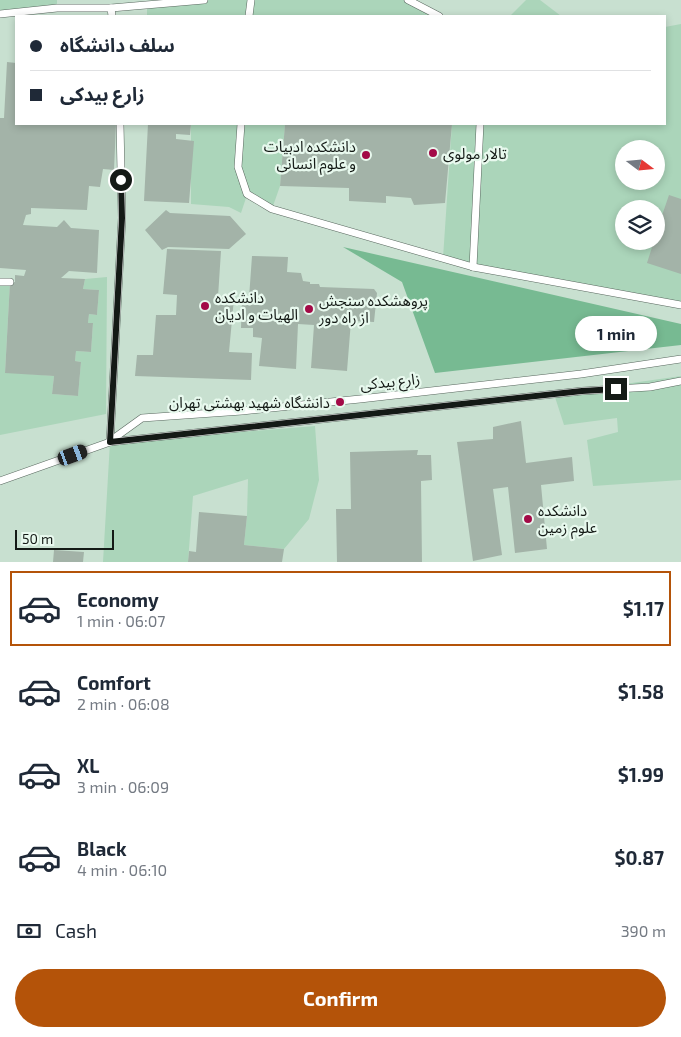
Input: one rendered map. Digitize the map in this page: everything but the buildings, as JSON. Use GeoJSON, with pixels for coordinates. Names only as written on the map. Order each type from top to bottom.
{"type":"FeatureCollection","features":[{"type":"Feature","properties":{"kind":"lane"},"geometry":{"type":"LineString","coordinates":[[0,14],[57,8],[111,8],[204,0]]}},
{"type":"Feature","properties":{"kind":"lane"},"geometry":{"type":"LineString","coordinates":[[249,15],[251,0]]}},
{"type":"Feature","properties":{"kind":"lane"},"geometry":{"type":"LineString","coordinates":[[408,0],[437,15]]}},
{"type":"Feature","properties":{"kind":"lane"},"geometry":{"type":"LineString","coordinates":[[111,8],[112,15]]}},
{"type":"Feature","properties":{"kind":"lane"},"geometry":{"type":"LineString","coordinates":[[110,442],[122,218],[120,125]]}},
{"type":"Feature","properties":{"kind":"lane"},"geometry":{"type":"LineString","coordinates":[[241,125],[238,167],[247,194],[272,209],[473,267],[681,305]]}},
{"type":"Feature","properties":{"kind":"lane"},"geometry":{"type":"LineString","coordinates":[[473,267],[480,125]]}},
{"type":"Feature","properties":{"kind":"lane"},"geometry":{"type":"LineString","coordinates":[[0,282],[10,282]]}},
{"type":"Feature","properties":{"kind":"lane","name":"زارع بیدکی"},"geometry":{"type":"LineString","coordinates":[[110,442],[142,418],[242,411],[581,374],[681,359]]}},
{"type":"Feature","properties":{"kind":"lane","name":"زارع بیدکی"},"geometry":{"type":"LineString","coordinates":[[0,481],[110,442],[582,391],[650,387],[681,381]]}},
{"type":"Feature","properties":{"kind":"shaded area","name":"دانشگاه شهید بهشتی تهران"},"geometry":{"type":"Polygon","coordinates":[[[0,0],[681,0],[681,562],[0,562],[0,0]]]}},
{"type":"Feature","properties":{"kind":"green space"},"geometry":{"type":"Polygon","coordinates":[[[0,0],[57,0],[57,8],[0,14],[0,0]]]}},
{"type":"Feature","properties":{"kind":"green space"},"geometry":{"type":"Polygon","coordinates":[[[204,0],[408,0],[437,15],[147,15],[147,5],[204,0]]]}},
{"type":"Feature","properties":{"kind":"green space"},"geometry":{"type":"Polygon","coordinates":[[[526,0],[540,0],[560,15],[511,15],[526,0]]]}},
{"type":"Feature","properties":{"kind":"green space"},"geometry":{"type":"Polygon","coordinates":[[[681,24],[681,305],[443,258],[452,125],[666,125],[666,27],[681,24]]]}},
{"type":"Feature","properties":{"kind":"green space"},"geometry":{"type":"Polygon","coordinates":[[[191,125],[285,125],[280,186],[272,209],[247,195],[241,213],[229,207],[191,204],[191,125]]]}},
{"type":"Feature","properties":{"kind":"green space"},"geometry":{"type":"Polygon","coordinates":[[[343,247],[681,324],[681,345],[435,373],[402,282],[343,247]]]}},
{"type":"Feature","properties":{"kind":"green space"},"geometry":{"type":"Polygon","coordinates":[[[107,277],[106,414],[0,435],[0,282],[10,282],[5,372],[54,376],[52,394],[78,396],[81,362],[75,361],[76,351],[91,352],[93,324],[88,323],[89,314],[97,315],[99,290],[83,289],[85,279],[107,277]]]}},
{"type":"Feature","properties":{"kind":"green space"},"geometry":{"type":"Polygon","coordinates":[[[681,376],[681,480],[593,486],[587,440],[618,432],[617,418],[564,425],[554,394],[681,376]]]}},
{"type":"Feature","properties":{"kind":"green space"},"geometry":{"type":"Polygon","coordinates":[[[315,426],[319,480],[309,519],[284,549],[244,545],[248,479],[193,496],[188,562],[103,562],[110,442],[315,426]]]}},
{"type":"Feature","properties":{"kind":"place","name":"تالار مولوی"},"geometry":{"type":"Point","coordinates":[433,153]}},
{"type":"Feature","properties":{"kind":"place","name":"دانشکده ادبیات و علوم انسانی"},"geometry":{"type":"Point","coordinates":[366,155]}},
{"type":"Feature","properties":{"kind":"place","name":"دانشکده الهیات و ادیان"},"geometry":{"type":"Point","coordinates":[205,306]}},
{"type":"Feature","properties":{"kind":"place","name":"پروهشکده سنجش از راه دور"},"geometry":{"type":"Point","coordinates":[309,309]}},
{"type":"Feature","properties":{"kind":"place","name":"دانشگاه شهید بهشتی تهران"},"geometry":{"type":"Point","coordinates":[340,402]}},
{"type":"Feature","properties":{"kind":"place","name":"دانشکده علوم زمین"},"geometry":{"type":"Point","coordinates":[528,519]}},
{"type":"Feature","properties":{"kind":"route"},"geometry":{"type":"LineString","coordinates":[[121,180],[122,218],[110,442],[582,391],[616,389]]}}]}
